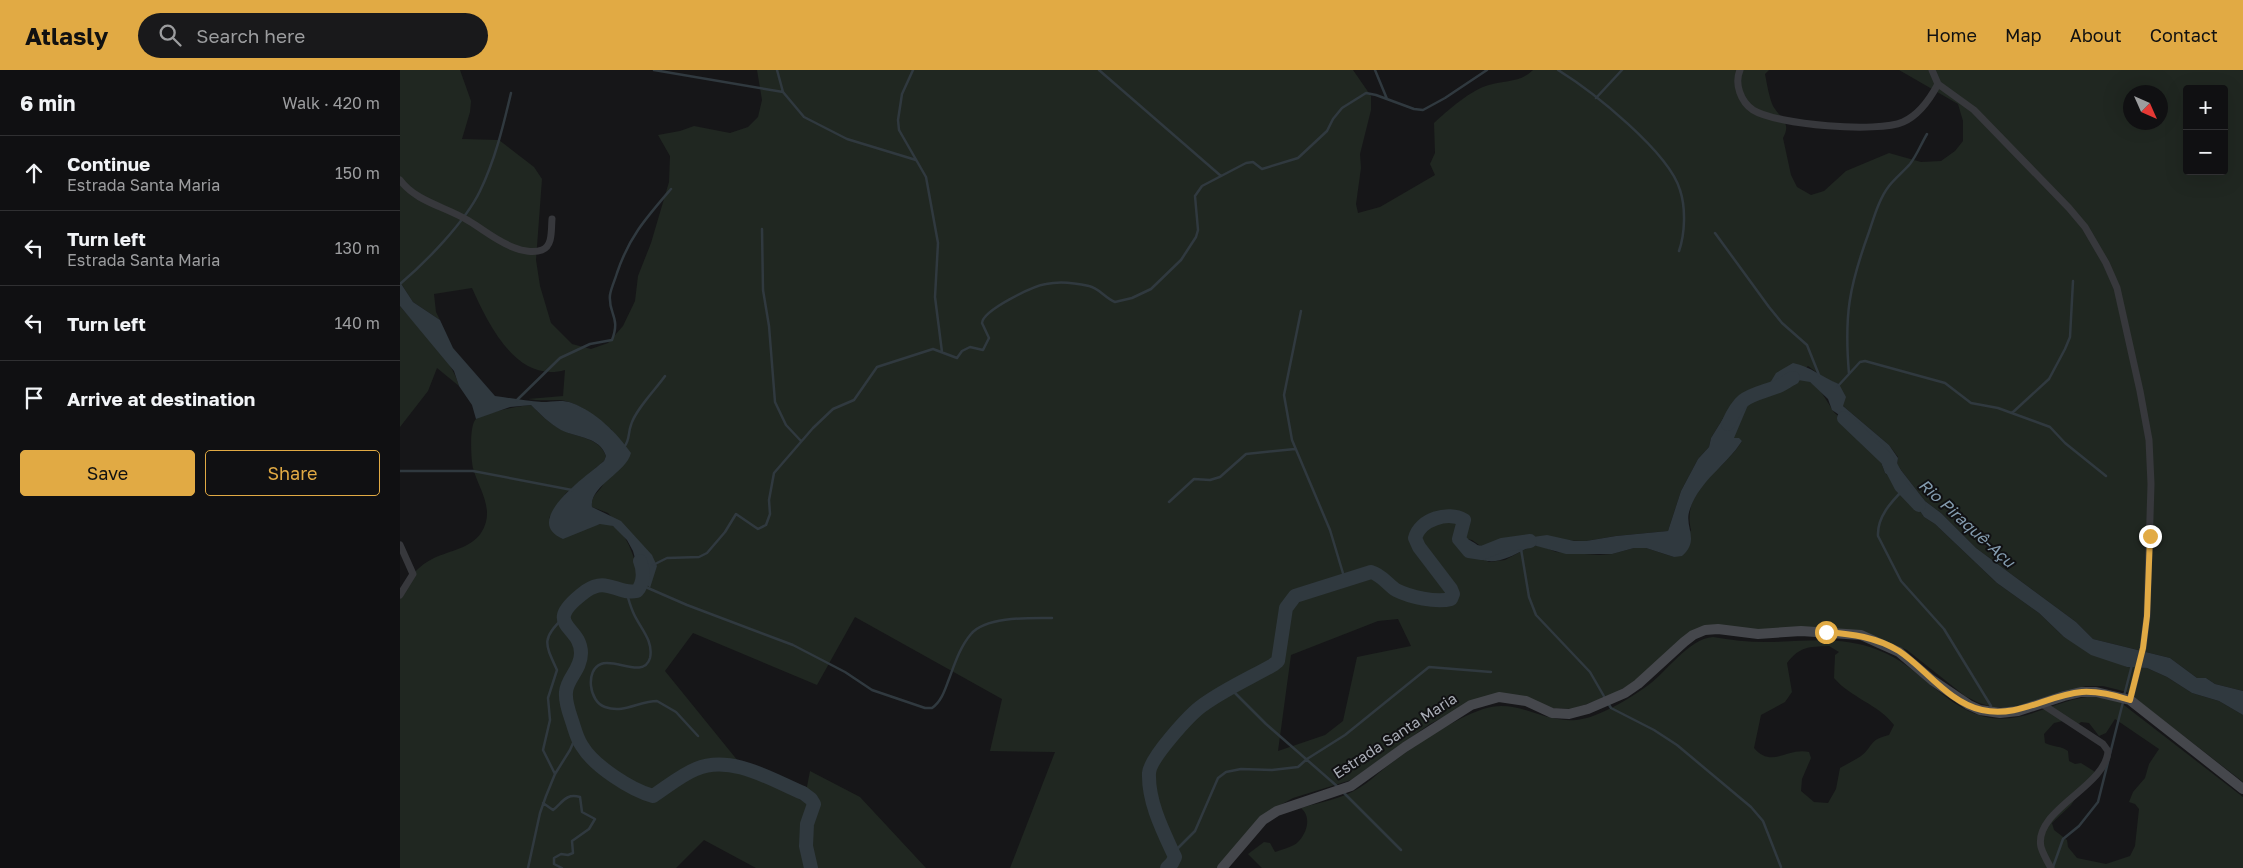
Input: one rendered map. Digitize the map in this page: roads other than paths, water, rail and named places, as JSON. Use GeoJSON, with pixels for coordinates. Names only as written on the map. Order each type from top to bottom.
{"type":"FeatureCollection","features":[{"type":"Feature","properties":{"kind":"street"},"geometry":{"type":"LineString","coordinates":[[1740,70],[1738,87],[1746,104],[1753,110],[1770,117],[1830,126],[1876,127],[1900,124],[1917,114],[1933,94],[1938,84]]}},
{"type":"Feature","properties":{"kind":"street"},"geometry":{"type":"LineString","coordinates":[[1932,70],[1938,84],[1974,110],[2069,208],[2085,227],[2106,263],[2117,288],[2129,335],[2149,440],[2151,484],[2149,581],[2143,648],[2130,700]]}},
{"type":"Feature","properties":{"kind":"street"},"geometry":{"type":"LineString","coordinates":[[400,180],[414,194],[456,214],[501,242],[524,251],[539,251],[547,246],[550,240],[552,219]]}},
{"type":"Feature","properties":{"kind":"street"},"geometry":{"type":"LineString","coordinates":[[400,545],[413,574],[400,595]]}},
{"type":"Feature","properties":{"kind":"street","name":"Estrada Santa Maria"},"geometry":{"type":"LineString","coordinates":[[1222,868],[1263,820],[1270,815],[1295,803],[1352,786],[1405,747],[1471,705],[1500,697],[1526,701],[1552,713],[1568,714],[1588,709],[1625,693],[1638,684],[1684,642],[1693,635],[1705,630],[1718,629],[1758,634],[1826,632],[1861,635],[1899,652],[1932,680],[1969,706],[1980,710],[2000,713],[2018,711],[2081,692],[2096,692],[2130,700],[2243,789]]}},
{"type":"Feature","properties":{"kind":"street"},"geometry":{"type":"LineString","coordinates":[[2042,704],[2103,744],[2108,750],[2102,769],[2049,820],[2041,840],[2041,846],[2051,868]]}},
{"type":"Feature","properties":{"kind":"waterway"},"geometry":{"type":"LineString","coordinates":[[654,70],[783,92]]}},
{"type":"Feature","properties":{"kind":"waterway"},"geometry":{"type":"LineString","coordinates":[[777,70],[783,92],[804,117],[847,139],[916,160]]}},
{"type":"Feature","properties":{"kind":"waterway"},"geometry":{"type":"LineString","coordinates":[[913,70],[902,94],[898,120],[899,130],[926,177],[938,243],[935,297],[942,352]]}},
{"type":"Feature","properties":{"kind":"waterway"},"geometry":{"type":"LineString","coordinates":[[1099,70],[1221,176]]}},
{"type":"Feature","properties":{"kind":"waterway"},"geometry":{"type":"LineString","coordinates":[[1375,70],[1387,99]]}},
{"type":"Feature","properties":{"kind":"waterway"},"geometry":{"type":"LineString","coordinates":[[653,565],[667,558],[699,557],[707,553],[725,532],[736,514],[758,529],[766,525],[770,514],[769,500],[774,473],[813,428],[833,409],[854,400],[877,367],[933,349],[957,358],[962,351],[970,347],[983,350],[989,338],[982,323],[985,318],[999,305],[1009,299],[1040,286],[1051,283],[1073,283],[1089,286],[1115,302],[1132,298],[1151,289],[1181,260],[1196,237],[1198,230],[1195,196],[1202,186],[1246,163],[1253,162],[1262,169],[1298,158],[1327,131],[1333,119],[1342,108],[1366,93],[1414,109],[1423,110],[1487,70]]}},
{"type":"Feature","properties":{"kind":"waterway"},"geometry":{"type":"LineString","coordinates":[[1558,70],[1590,92],[1628,124],[1646,141],[1673,175],[1680,190],[1684,213],[1683,237],[1679,251]]}},
{"type":"Feature","properties":{"kind":"waterway"},"geometry":{"type":"LineString","coordinates":[[1596,98],[1622,70]]}},
{"type":"Feature","properties":{"kind":"waterway"},"geometry":{"type":"LineString","coordinates":[[400,284],[444,241],[465,216],[480,191],[502,131],[511,93]]}},
{"type":"Feature","properties":{"kind":"waterway"},"geometry":{"type":"LineString","coordinates":[[1849,374],[1848,318],[1853,286],[1862,251],[1885,191],[1912,161],[1927,134]]}},
{"type":"Feature","properties":{"kind":"waterway"},"geometry":{"type":"LineString","coordinates":[[517,400],[560,358],[590,344],[612,340],[615,321],[610,295],[622,260],[639,228],[671,189]]}},
{"type":"Feature","properties":{"kind":"waterway"},"geometry":{"type":"LineString","coordinates":[[762,229],[763,290],[769,326],[775,402],[786,425],[801,441]]}},
{"type":"Feature","properties":{"kind":"waterway"},"geometry":{"type":"LineString","coordinates":[[1715,233],[1782,323],[1807,345],[1819,375]]}},
{"type":"Feature","properties":{"kind":"waterway"},"geometry":{"type":"LineString","coordinates":[[2012,413],[2049,379],[2065,349],[2070,337],[2073,281]]}},
{"type":"Feature","properties":{"kind":"waterway"},"geometry":{"type":"LineString","coordinates":[[1301,311],[1284,395],[1292,440],[1330,530],[1345,580]]}},
{"type":"Feature","properties":{"kind":"waterway"},"geometry":{"type":"LineString","coordinates":[[1838,386],[1860,362],[1865,361],[1945,383],[1971,403],[1998,408],[2050,427],[2065,443],[2106,476]]}},
{"type":"Feature","properties":{"kind":"waterway"},"geometry":{"type":"LineString","coordinates":[[624,447],[633,419],[665,376]]}},
{"type":"Feature","properties":{"kind":"waterway","name":"Rio Piraquê-Açu"},"geometry":{"type":"LineString","coordinates":[[1728,424],[1737,407],[1746,398],[1793,378]]}},
{"type":"Feature","properties":{"kind":"waterway","name":"Rio Piraquê-Açu"},"geometry":{"type":"LineString","coordinates":[[1844,418],[1887,459],[1901,486],[1919,505]]}},
{"type":"Feature","properties":{"kind":"waterway"},"geometry":{"type":"LineString","coordinates":[[1169,502],[1194,479],[1210,480],[1220,477],[1246,454],[1295,449]]}},
{"type":"Feature","properties":{"kind":"waterway"},"geometry":{"type":"LineString","coordinates":[[400,471],[473,471],[572,490]]}},
{"type":"Feature","properties":{"kind":"waterway"},"geometry":{"type":"LineString","coordinates":[[1904,489],[1882,516],[1878,536],[1901,581],[1944,629],[1991,706]]}},
{"type":"Feature","properties":{"kind":"waterway","name":"Rio Piraquê-Açu"},"geometry":{"type":"LineString","coordinates":[[1167,868],[1175,857],[1161,827],[1151,795],[1149,784],[1151,766],[1171,737],[1203,705],[1278,661],[1286,608],[1295,596],[1371,572],[1381,577],[1396,590],[1408,595],[1431,600],[1451,599],[1453,594],[1451,589],[1419,547],[1415,538],[1418,531],[1435,518],[1450,516],[1464,520],[1459,539],[1469,551],[1482,553],[1502,545],[1530,541]]}},
{"type":"Feature","properties":{"kind":"waterway"},"geometry":{"type":"LineString","coordinates":[[1521,549],[1529,597],[1536,615],[1590,672],[1605,698]]}},
{"type":"Feature","properties":{"kind":"waterway","name":"Rio Piraquê-Açu"},"geometry":{"type":"LineString","coordinates":[[640,561],[643,577],[637,591],[630,592],[600,585],[586,591],[565,611],[564,618],[566,624],[579,643],[581,653],[579,664],[567,687],[566,696],[580,743],[588,754],[604,769],[624,783],[653,796],[679,778],[709,765],[723,765],[751,770],[803,793],[814,804],[807,824],[806,846],[811,868]]}},
{"type":"Feature","properties":{"kind":"waterway"},"geometry":{"type":"LineString","coordinates":[[641,585],[687,605],[793,645],[845,672],[872,690],[925,708],[932,708],[941,698],[961,650],[967,639],[978,628],[1009,619],[1052,618]]}},
{"type":"Feature","properties":{"kind":"waterway"},"geometry":{"type":"LineString","coordinates":[[626,590],[633,612],[648,639],[651,651],[650,658],[647,664],[642,667],[628,667],[614,663],[601,664],[596,667],[591,679],[592,693],[600,704],[612,709],[657,701],[676,712],[698,736]]}},
{"type":"Feature","properties":{"kind":"waterway"},"geometry":{"type":"LineString","coordinates":[[555,774],[543,750],[550,720],[548,698],[557,670],[547,641],[552,631],[564,617]]}},
{"type":"Feature","properties":{"kind":"waterway"},"geometry":{"type":"LineString","coordinates":[[2124,696],[2132,665]]}},
{"type":"Feature","properties":{"kind":"waterway"},"geometry":{"type":"LineString","coordinates":[[1307,759],[1345,735],[1429,667],[1491,672]]}},
{"type":"Feature","properties":{"kind":"waterway"},"geometry":{"type":"LineString","coordinates":[[1231,689],[1266,724],[1338,787]]}},
{"type":"Feature","properties":{"kind":"waterway"},"geometry":{"type":"LineString","coordinates":[[2053,867],[2063,839],[2079,826],[2098,802],[2123,702]]}},
{"type":"Feature","properties":{"kind":"waterway"},"geometry":{"type":"LineString","coordinates":[[1608,703],[1611,708],[1654,730],[1677,745],[1751,807],[1763,821],[1781,867]]}},
{"type":"Feature","properties":{"kind":"waterway"},"geometry":{"type":"LineString","coordinates":[[528,868],[540,813],[546,796],[555,774],[570,750],[577,734]]}},
{"type":"Feature","properties":{"kind":"waterway"},"geometry":{"type":"LineString","coordinates":[[1173,853],[1195,831],[1218,778],[1226,772],[1241,769],[1272,770],[1298,767],[1307,759]]}},
{"type":"Feature","properties":{"kind":"waterway"},"geometry":{"type":"LineString","coordinates":[[1342,791],[1401,850]]}},
{"type":"Feature","properties":{"kind":"waterway"},"geometry":{"type":"LineString","coordinates":[[543,803],[553,810],[568,797],[580,797],[582,812],[595,819],[589,829],[572,841],[573,853],[568,855],[561,854],[554,858],[554,864],[562,868]]}}]}
